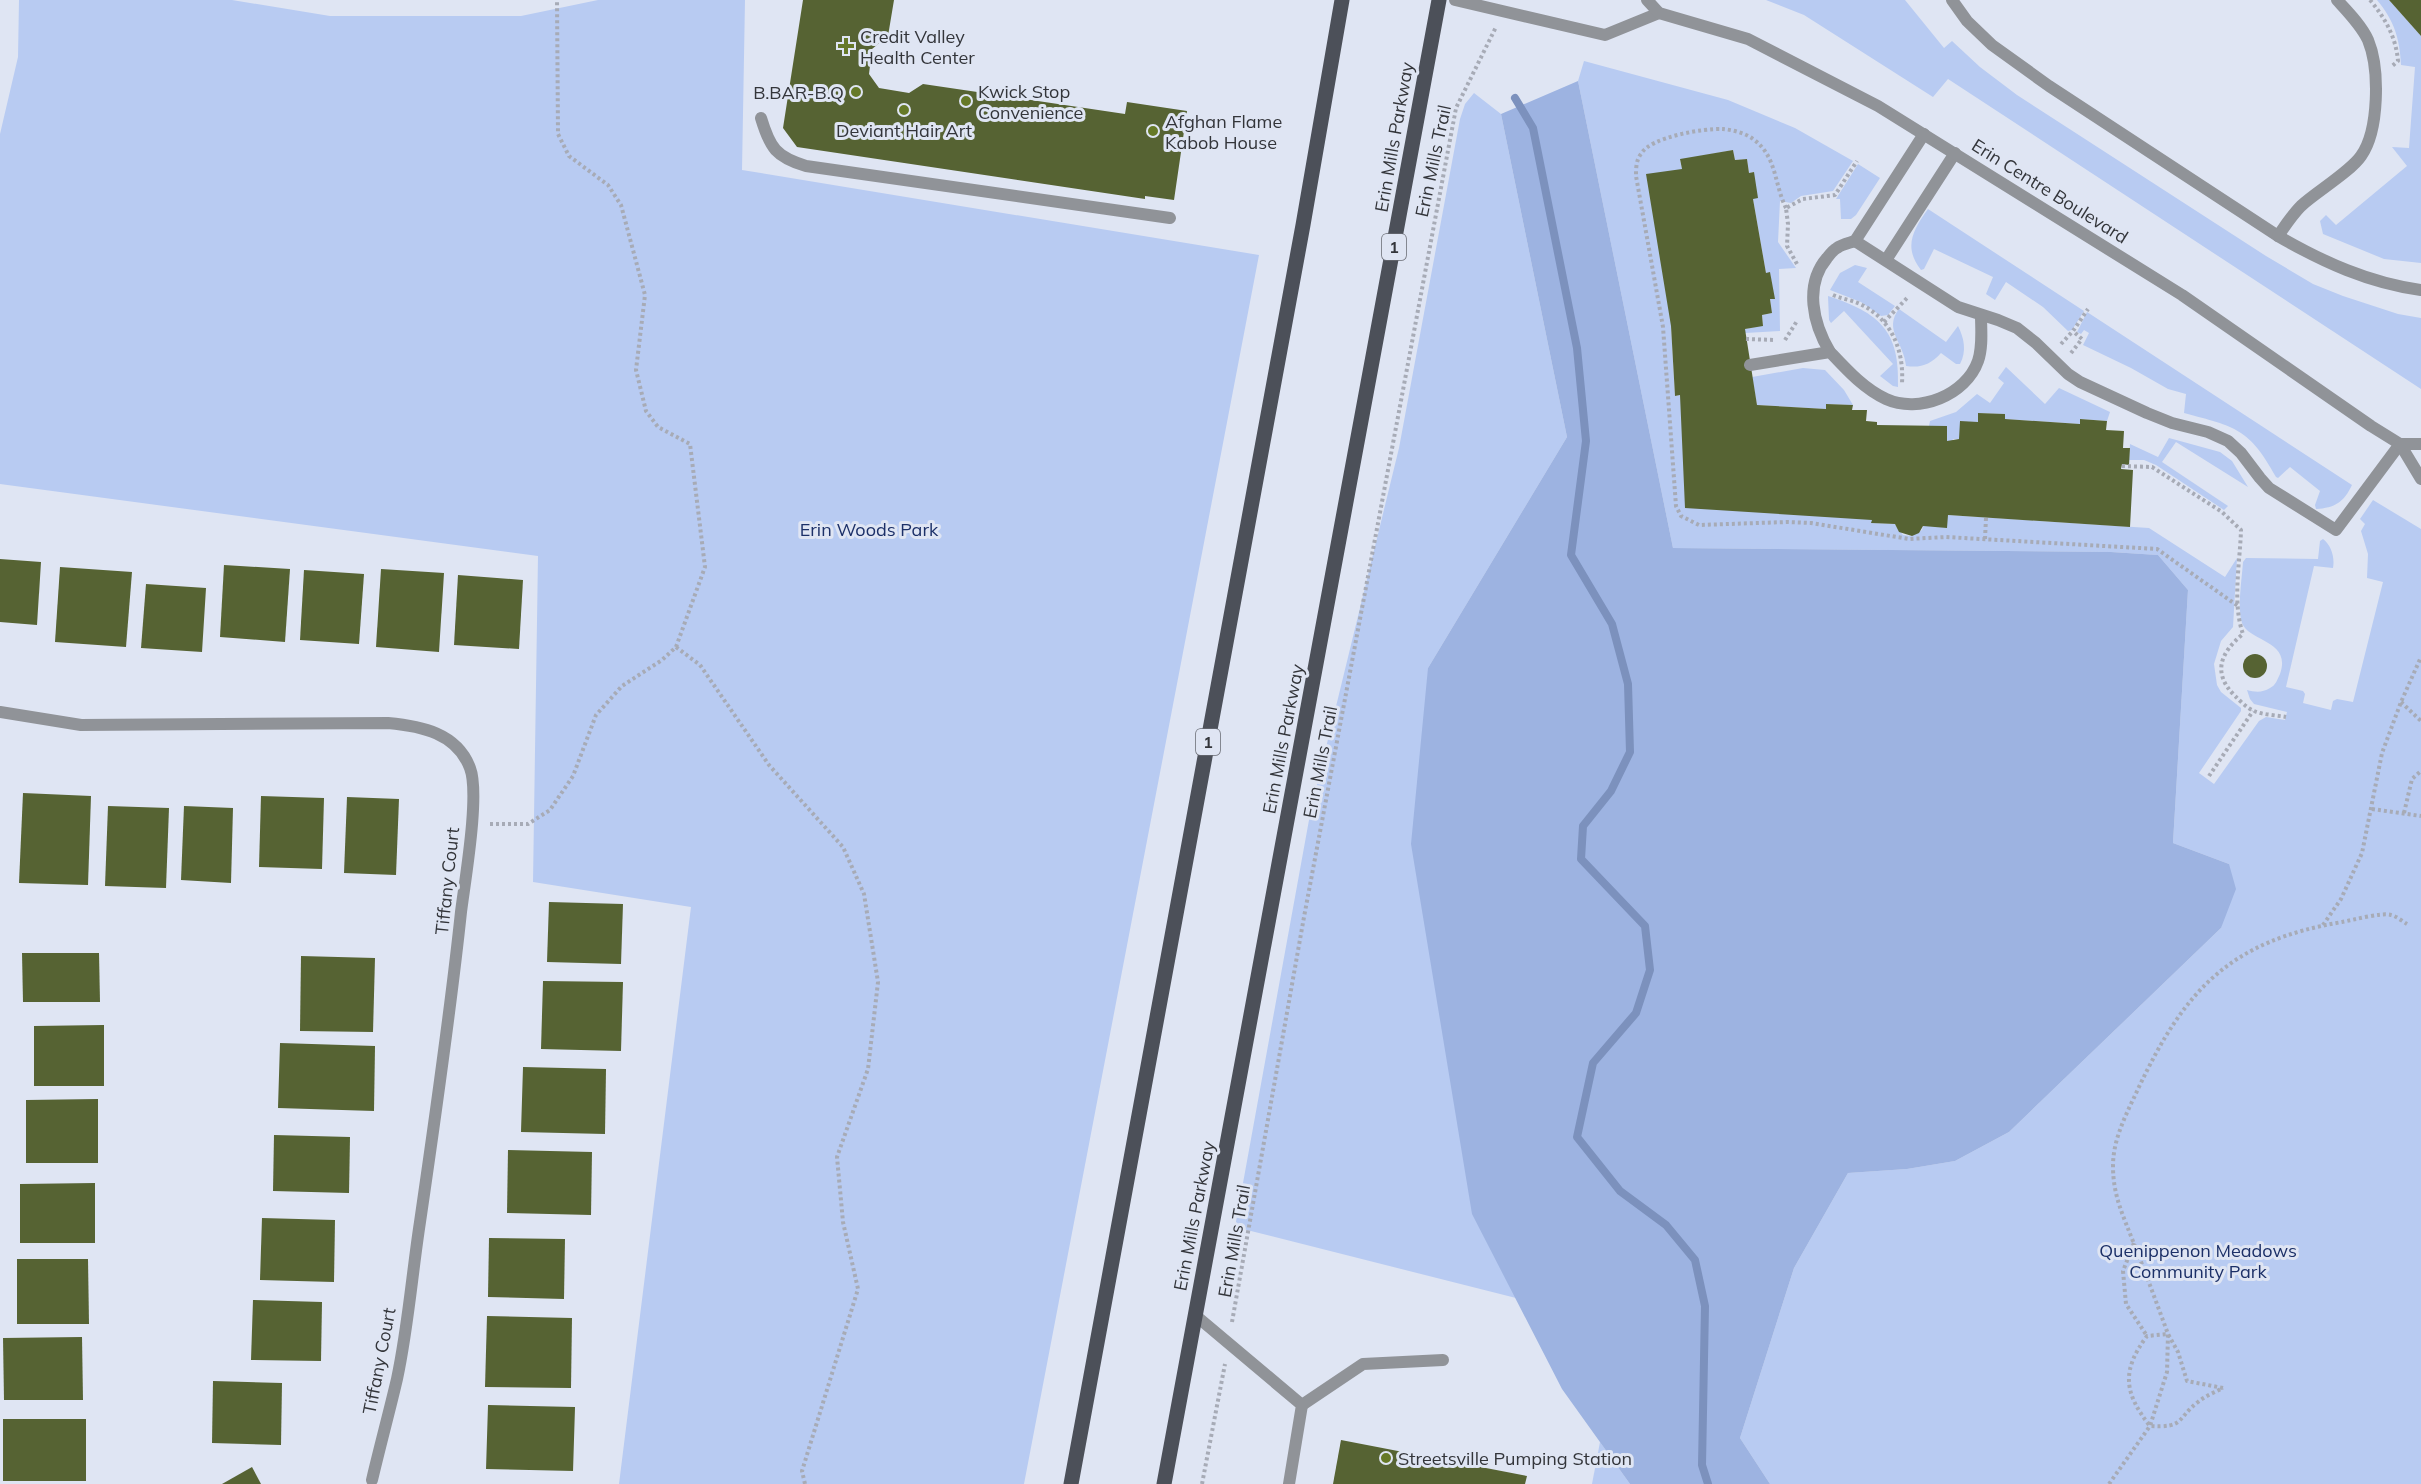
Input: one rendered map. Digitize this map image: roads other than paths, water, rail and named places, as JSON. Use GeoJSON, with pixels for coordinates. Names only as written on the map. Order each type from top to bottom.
{"type":"FeatureCollection","features":[{"type":"Feature","properties":{"kind":"main road","name":"1"},"geometry":{"type":"LineString","coordinates":[[1071,1484],[1295,273],[1342,0]]}},
{"type":"Feature","properties":{"kind":"main road","name":"Erin Mills Parkway"},"geometry":{"type":"LineString","coordinates":[[1164,1484],[1439,0]]}},
{"type":"Feature","properties":{"kind":"street"},"geometry":{"type":"LineString","coordinates":[[1455,0],[1605,36],[1659,13],[1647,0]]}},
{"type":"Feature","properties":{"kind":"street"},"geometry":{"type":"LineString","coordinates":[[1952,0],[1967,21],[1992,45],[2049,86],[2278,236],[2310,255],[2356,275],[2403,288],[2421,290]]}},
{"type":"Feature","properties":{"kind":"street"},"geometry":{"type":"LineString","coordinates":[[2278,236],[2299,208],[2360,158],[2374,123],[2375,79],[2372,51],[2359,25],[2337,0]]}},
{"type":"Feature","properties":{"kind":"street","name":"Erin Centre Boulevard"},"geometry":{"type":"LineString","coordinates":[[1659,13],[1748,39],[1878,106],[1924,134],[2182,295],[2400,444],[2421,479]]}},
{"type":"Feature","properties":{"kind":"street"},"geometry":{"type":"LineString","coordinates":[[761,118],[767,139],[785,159],[806,166],[1170,218]]}},
{"type":"Feature","properties":{"kind":"street"},"geometry":{"type":"LineString","coordinates":[[1924,134],[1855,241],[1835,248],[1821,265],[1815,280],[1813,305],[1816,324],[1830,352],[1851,374],[1870,389],[1887,399],[1918,404],[1950,394],[1970,378],[1979,360],[1981,315]]}},
{"type":"Feature","properties":{"kind":"street"},"geometry":{"type":"LineString","coordinates":[[1886,260],[1954,153]]}},
{"type":"Feature","properties":{"kind":"street"},"geometry":{"type":"LineString","coordinates":[[1855,241],[1958,307],[2017,328],[2080,382],[2172,423],[2208,432],[2228,441],[2270,488],[2336,530],[2400,444],[2421,444]]}},
{"type":"Feature","properties":{"kind":"street"},"geometry":{"type":"LineString","coordinates":[[1750,365],[1830,352]]}},
{"type":"Feature","properties":{"kind":"street","name":"Tiffany Court"},"geometry":{"type":"LineString","coordinates":[[0,712],[81,725],[388,723],[413,725],[435,731],[453,743],[471,769],[472,824],[449,1016],[398,1376],[372,1480]]}},
{"type":"Feature","properties":{"kind":"street"},"geometry":{"type":"LineString","coordinates":[[1196,1315],[1302,1405]]}},
{"type":"Feature","properties":{"kind":"street"},"geometry":{"type":"LineString","coordinates":[[1289,1484],[1302,1405],[1363,1364],[1443,1360]]}},
{"type":"Feature","properties":{"kind":"waterway"},"geometry":{"type":"LineString","coordinates":[[1515,98],[1533,128],[1577,348],[1586,441],[1571,555],[1612,624],[1628,684],[1630,752],[1611,791],[1583,826],[1581,859],[1645,926],[1650,970],[1636,1013],[1593,1063],[1577,1137],[1620,1191],[1666,1225],[1695,1260],[1705,1306],[1702,1465],[1708,1484]]}},
{"type":"Feature","properties":{"kind":"place","name":"Credit Valley Health Center"},"geometry":{"type":"Point","coordinates":[846,46]}},
{"type":"Feature","properties":{"kind":"place","name":"B.BAR-B.Q"},"geometry":{"type":"Point","coordinates":[856,92]}},
{"type":"Feature","properties":{"kind":"place","name":"Kwick Stop Convenience"},"geometry":{"type":"Point","coordinates":[966,101]}},
{"type":"Feature","properties":{"kind":"place","name":"Deviant Hair Art"},"geometry":{"type":"Point","coordinates":[904,110]}},
{"type":"Feature","properties":{"kind":"place","name":"Afghan Flame Kabob House"},"geometry":{"type":"Point","coordinates":[1153,131]}},
{"type":"Feature","properties":{"kind":"place","name":"Streetsville Pumping Station"},"geometry":{"type":"Point","coordinates":[1386,1458]}},
{"type":"Feature","properties":{"kind":"park label","name":"Erin Woods Park"},"geometry":{"type":"Point","coordinates":[869,529]}},
{"type":"Feature","properties":{"kind":"park label","name":"Quenippenon Meadows Community Park"},"geometry":{"type":"Point","coordinates":[2198,1260]}}]}
